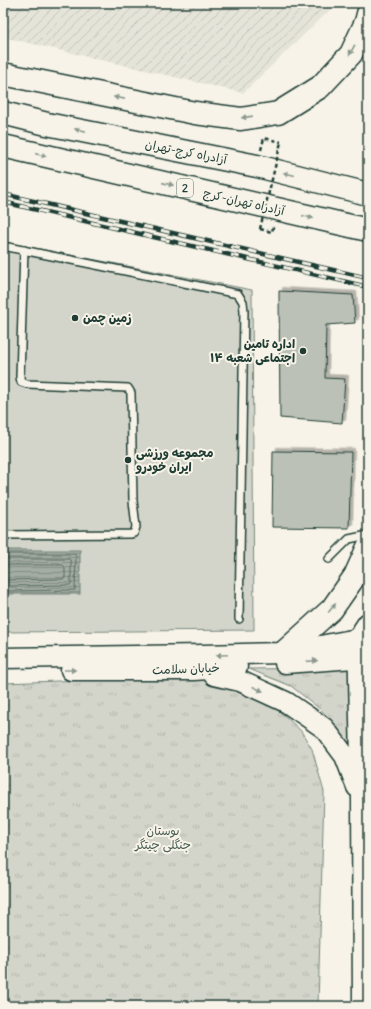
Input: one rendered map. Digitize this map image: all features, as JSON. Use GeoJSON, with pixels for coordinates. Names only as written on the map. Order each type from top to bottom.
{"type":"FeatureCollection","features":[{"type":"Feature","properties":{"kind":"main road"},"geometry":{"type":"LineString","coordinates":[[3,74],[195,113],[241,119],[278,113],[320,87],[351,54],[366,22],[368,14]]}},
{"type":"Feature","properties":{"kind":"main road","name":"آزادراه کرج-تهران"},"geometry":{"type":"LineString","coordinates":[[3,113],[47,124],[257,166],[368,194]]}},
{"type":"Feature","properties":{"kind":"main road","name":"آزادراه تهران-کرج"},"geometry":{"type":"LineString","coordinates":[[3,146],[368,230]]}},
{"type":"Feature","properties":{"kind":"main road"},"geometry":{"type":"LineString","coordinates":[[283,653],[332,609],[355,576],[368,547]]}},
{"type":"Feature","properties":{"kind":"main road"},"geometry":{"type":"LineString","coordinates":[[363,1006],[362,799],[364,643]]}},
{"type":"Feature","properties":{"kind":"main road","name":"خیابان سلامت"},"geometry":{"type":"LineString","coordinates":[[3,658],[283,653],[364,643]]}},
{"type":"Feature","properties":{"kind":"main road","name":"خیابان سلامت"},"geometry":{"type":"LineString","coordinates":[[3,670],[194,670],[364,643]]}},
{"type":"Feature","properties":{"kind":"main road"},"geometry":{"type":"LineString","coordinates":[[194,670],[240,681],[286,702],[324,728],[345,756],[362,799]]}},
{"type":"Feature","properties":{"kind":"lane"},"geometry":{"type":"LineString","coordinates":[[3,246],[238,294],[243,302],[244,311],[239,619]]}},
{"type":"Feature","properties":{"kind":"lane"},"geometry":{"type":"LineString","coordinates":[[3,535],[130,534],[134,533],[136,527],[133,501],[131,393],[128,388],[26,384],[22,382],[20,377],[24,250]]}},
{"type":"Feature","properties":{"kind":"lane"},"geometry":{"type":"LineString","coordinates":[[329,560],[349,539],[368,535]]}},
{"type":"Feature","properties":{"kind":"path"},"geometry":{"type":"LineString","coordinates":[[264,138],[281,142],[260,229],[272,232]]}},
{"type":"Feature","properties":{"kind":"shaded area"},"geometry":{"type":"Polygon","coordinates":[[[3,3],[337,3],[243,93],[3,37],[3,3]]]}},
{"type":"Feature","properties":{"kind":"green space","name":"مجموعه ورزشی ایران خودرو"},"geometry":{"type":"Polygon","coordinates":[[[3,242],[252,290],[254,630],[3,632],[3,242]]]}},
{"type":"Feature","properties":{"kind":"green space"},"geometry":{"type":"Polygon","coordinates":[[[349,668],[353,763],[341,734],[332,721],[320,709],[291,686],[249,669],[349,668]]]}},
{"type":"Feature","properties":{"kind":"green space","name":"بوستان جنگلی چیتگر"},"geometry":{"type":"Polygon","coordinates":[[[198,676],[264,700],[284,715],[301,731],[312,749],[324,792],[318,1006],[3,1006],[3,683],[198,676]]]}},
{"type":"Feature","properties":{"kind":"water"},"geometry":{"type":"Polygon","coordinates":[[[3,550],[80,550],[80,594],[3,594],[3,550]]]}},
{"type":"Feature","properties":{"kind":"building","name":"اداره تامین اجتماعی شعبه ۱۴"},"geometry":{"type":"Polygon","coordinates":[[[279,291],[353,295],[355,323],[326,325],[325,378],[345,379],[342,423],[280,418],[279,291]]]}},
{"type":"Feature","properties":{"kind":"building"},"geometry":{"type":"Polygon","coordinates":[[[273,451],[351,452],[349,528],[272,527],[273,451]]]}},
{"type":"Feature","properties":{"kind":"railway"},"geometry":{"type":"LineString","coordinates":[[3,194],[368,278]]}},
{"type":"Feature","properties":{"kind":"railway"},"geometry":{"type":"LineString","coordinates":[[3,202],[368,287]]}},
{"type":"Feature","properties":{"kind":"place","name":"زمین چمن"},"geometry":{"type":"Point","coordinates":[75,318]}},
{"type":"Feature","properties":{"kind":"place","name":"اداره تامین اجتماعی شعبه ۱۴"},"geometry":{"type":"Point","coordinates":[303,351]}},
{"type":"Feature","properties":{"kind":"place","name":"مجموعه ورزشی ایران خودرو"},"geometry":{"type":"Point","coordinates":[128,460]}}]}
